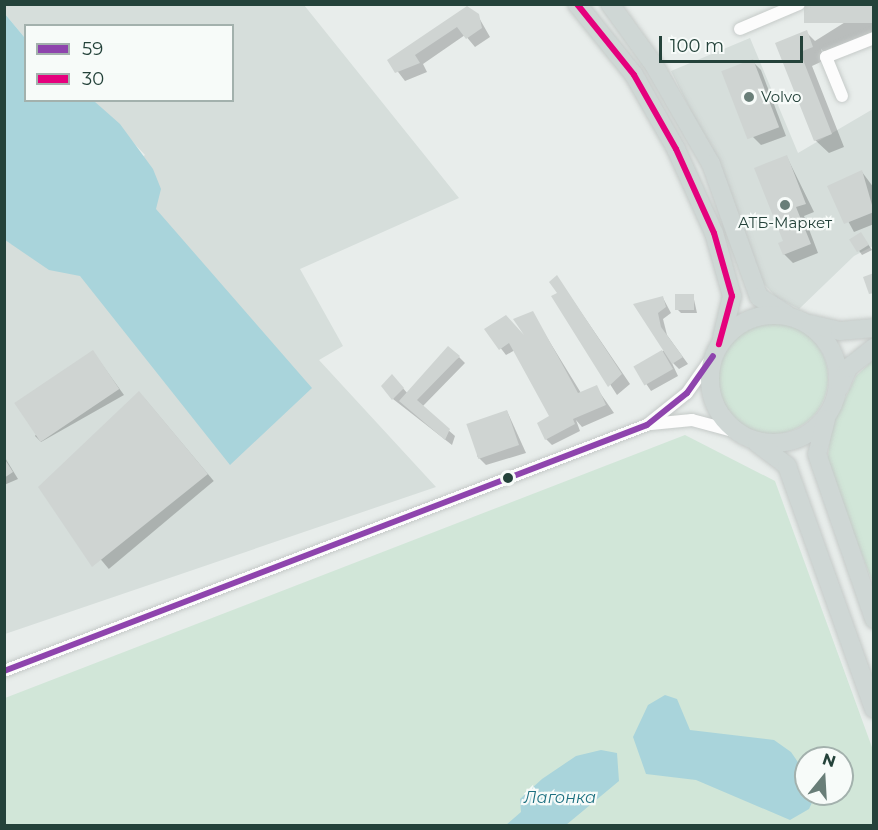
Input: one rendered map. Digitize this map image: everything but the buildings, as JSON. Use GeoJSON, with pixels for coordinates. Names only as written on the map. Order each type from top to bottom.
{"type":"FeatureCollection","features":[{"type":"Feature","properties":{"kind":"main road"},"geometry":{"type":"LineString","coordinates":[[577,4],[634,75],[686,170],[714,233],[732,296],[716,350],[712,398],[743,435],[788,466],[873,709]]}},
{"type":"Feature","properties":{"kind":"main road"},"geometry":{"type":"LineString","coordinates":[[610,4],[692,128],[711,164],[759,297],[797,319],[840,331],[873,328]]}},
{"type":"Feature","properties":{"kind":"main road"},"geometry":{"type":"LineString","coordinates":[[669,137],[683,144],[692,128]]}},
{"type":"Feature","properties":{"kind":"main road"},"geometry":{"type":"LineString","coordinates":[[686,170],[690,158],[698,154],[711,164]]}},
{"type":"Feature","properties":{"kind":"main road"},"geometry":{"type":"LineString","coordinates":[[716,350],[750,319],[797,319],[834,356],[832,406],[794,440],[743,435]]}},
{"type":"Feature","properties":{"kind":"main road"},"geometry":{"type":"LineString","coordinates":[[873,348],[848,369],[832,406],[817,454],[873,619]]}},
{"type":"Feature","properties":{"kind":"street"},"geometry":{"type":"LineString","coordinates":[[740,29],[795,5]]}},
{"type":"Feature","properties":{"kind":"street"},"geometry":{"type":"LineString","coordinates":[[842,96],[826,57],[873,38]]}},
{"type":"Feature","properties":{"kind":"street"},"geometry":{"type":"LineString","coordinates":[[647,425],[687,393],[716,350]]}},
{"type":"Feature","properties":{"kind":"street"},"geometry":{"type":"LineString","coordinates":[[4,671],[647,425],[692,420],[743,435]]}},
{"type":"Feature","properties":{"kind":"shaded area"},"geometry":{"type":"Polygon","coordinates":[[[4,5],[304,5],[459,198],[300,269],[343,346],[319,360],[436,487],[5,634],[5,240],[11,244],[145,155],[95,102],[234,102],[234,24],[24,24],[24,37],[5,14],[4,5]]]}},
{"type":"Feature","properties":{"kind":"shaded area"},"geometry":{"type":"Polygon","coordinates":[[[750,38],[798,153],[873,109],[873,246],[854,256],[799,309],[776,297],[763,283],[718,166],[671,71],[750,38]]]}},
{"type":"Feature","properties":{"kind":"green space"},"geometry":{"type":"Polygon","coordinates":[[[772,322],[793,326],[812,338],[824,357],[828,378],[824,399],[812,418],[793,430],[772,434],[751,430],[732,418],[720,399],[716,378],[720,357],[732,338],[751,326],[772,322]]]}},
{"type":"Feature","properties":{"kind":"green space"},"geometry":{"type":"Polygon","coordinates":[[[873,360],[873,583],[827,466],[831,428],[856,376],[873,360]]]}},
{"type":"Feature","properties":{"kind":"green space"},"geometry":{"type":"Polygon","coordinates":[[[685,435],[775,481],[873,750],[873,825],[5,826],[5,698],[685,435]]]}},
{"type":"Feature","properties":{"kind":"water"},"geometry":{"type":"Polygon","coordinates":[[[5,14],[24,37],[24,102],[95,102],[120,124],[153,169],[161,189],[156,209],[312,388],[230,465],[80,276],[49,270],[5,240],[5,14]]]}},
{"type":"Feature","properties":{"kind":"water"},"geometry":{"type":"Polygon","coordinates":[[[665,695],[677,699],[690,730],[774,740],[794,756],[794,806],[810,806],[809,809],[790,820],[696,780],[646,774],[633,737],[648,705],[665,695]]]}},
{"type":"Feature","properties":{"kind":"water","name":"Лагонка"},"geometry":{"type":"Polygon","coordinates":[[[601,750],[617,753],[619,781],[566,825],[506,825],[521,812],[520,799],[542,779],[576,756],[601,750]]]}},
{"type":"Feature","properties":{"kind":"transit line","name":"30"},"geometry":{"type":"LineString","coordinates":[[577,4],[634,75],[676,149],[714,233],[732,296],[719,344]]}},
{"type":"Feature","properties":{"kind":"transit line","name":"59"},"geometry":{"type":"LineString","coordinates":[[4,671],[647,425],[687,393],[713,356]]}},
{"type":"Feature","properties":{"kind":"place","name":"Volvo"},"geometry":{"type":"Point","coordinates":[749,97]}},
{"type":"Feature","properties":{"kind":"place","name":"АТБ-Маркет"},"geometry":{"type":"Point","coordinates":[785,205]}}]}
